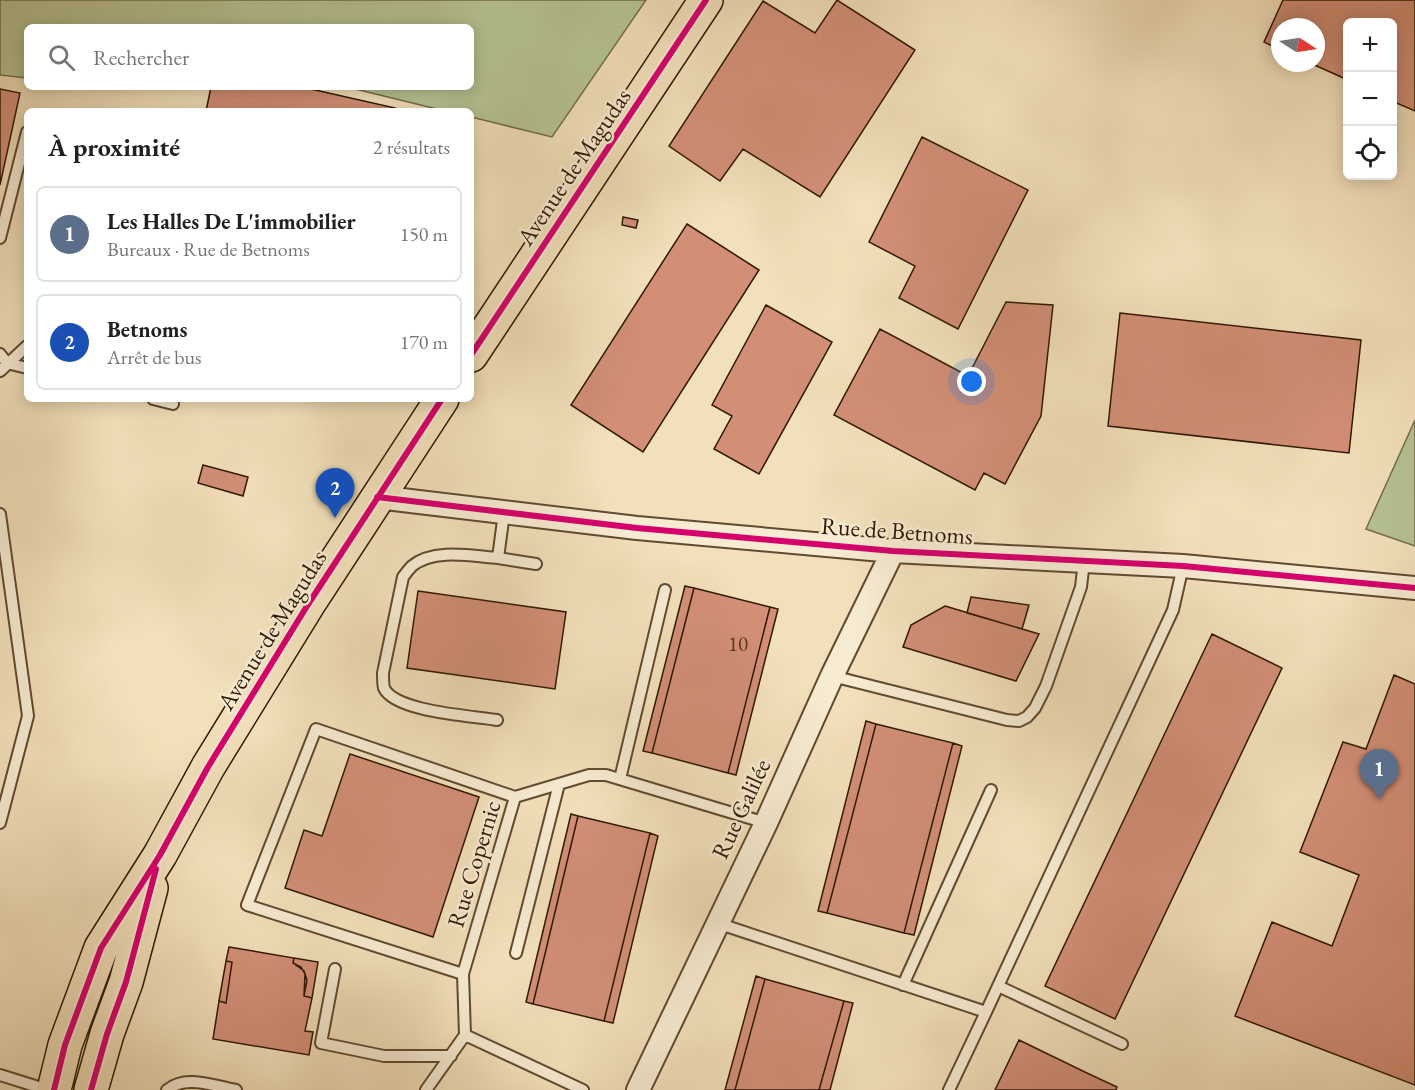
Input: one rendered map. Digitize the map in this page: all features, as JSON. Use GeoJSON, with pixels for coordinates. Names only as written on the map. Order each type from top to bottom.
{"type":"FeatureCollection","features":[{"type":"Feature","properties":{"kind":"main road","name":"Avenue de Magudas"},"geometry":{"type":"LineString","coordinates":[[474,350],[706,0]]}},
{"type":"Feature","properties":{"kind":"main road","name":"Avenue de Magudas"},"geometry":{"type":"LineString","coordinates":[[54,1090],[65,1045],[101,948],[160,855],[208,767],[377,496],[440,402]]}},
{"type":"Feature","properties":{"kind":"main road","name":"Avenue de Magudas"},"geometry":{"type":"LineString","coordinates":[[91,1090],[107,1034],[126,982],[160,855]]}},
{"type":"Feature","properties":{"kind":"street","name":"Rue de Betnoms"},"geometry":{"type":"LineString","coordinates":[[377,496],[637,528],[893,551],[1184,566],[1415,588]]}},
{"type":"Feature","properties":{"kind":"street","name":"Rue Galilée"},"geometry":{"type":"LineString","coordinates":[[639,1090],[716,923],[766,822],[832,676],[893,551]]}},
{"type":"Feature","properties":{"kind":"lane"},"geometry":{"type":"LineString","coordinates":[[0,238],[24,144]]}},
{"type":"Feature","properties":{"kind":"lane"},"geometry":{"type":"LineString","coordinates":[[2,363],[24,348]]}},
{"type":"Feature","properties":{"kind":"lane"},"geometry":{"type":"LineString","coordinates":[[2,363],[24,367]]}},
{"type":"Feature","properties":{"kind":"lane"},"geometry":{"type":"LineString","coordinates":[[165,402],[173,404]]}},
{"type":"Feature","properties":{"kind":"lane"},"geometry":{"type":"LineString","coordinates":[[498,558],[504,513]]}},
{"type":"Feature","properties":{"kind":"lane"},"geometry":{"type":"LineString","coordinates":[[0,514],[27,716],[0,823]]}},
{"type":"Feature","properties":{"kind":"lane"},"geometry":{"type":"LineString","coordinates":[[497,720],[410,706],[394,698],[384,688],[383,673],[398,593],[403,577],[413,566],[434,556],[463,555],[536,564]]}},
{"type":"Feature","properties":{"kind":"lane"},"geometry":{"type":"LineString","coordinates":[[832,676],[1006,720],[1019,721],[1027,717],[1035,708],[1047,686],[1081,588],[1084,561]]}},
{"type":"Feature","properties":{"kind":"lane"},"geometry":{"type":"LineString","coordinates":[[949,1090],[1173,610],[1184,566]]}},
{"type":"Feature","properties":{"kind":"lane"},"geometry":{"type":"LineString","coordinates":[[620,779],[665,590]]}},
{"type":"Feature","properties":{"kind":"lane"},"geometry":{"type":"LineString","coordinates":[[463,974],[247,905],[315,729],[515,797]]}},
{"type":"Feature","properties":{"kind":"lane","name":"Rue Copernic"},"geometry":{"type":"LineString","coordinates":[[465,1035],[463,974],[515,797],[589,775],[606,775],[766,822]]}},
{"type":"Feature","properties":{"kind":"lane"},"geometry":{"type":"LineString","coordinates":[[516,953],[559,784]]}},
{"type":"Feature","properties":{"kind":"lane"},"geometry":{"type":"LineString","coordinates":[[903,985],[991,790]]}},
{"type":"Feature","properties":{"kind":"lane"},"geometry":{"type":"LineString","coordinates":[[716,923],[986,1012]]}},
{"type":"Feature","properties":{"kind":"lane"},"geometry":{"type":"LineString","coordinates":[[335,969],[321,1043],[384,1056],[451,1056]]}},
{"type":"Feature","properties":{"kind":"lane"},"geometry":{"type":"LineString","coordinates":[[998,986],[1122,1044]]}},
{"type":"Feature","properties":{"kind":"lane"},"geometry":{"type":"LineString","coordinates":[[426,1090],[465,1035],[583,1090]]}},
{"type":"Feature","properties":{"kind":"lane"},"geometry":{"type":"LineString","coordinates":[[0,1075],[48,1090]]}},
{"type":"Feature","properties":{"kind":"lane"},"geometry":{"type":"LineString","coordinates":[[167,1090],[180,1082],[192,1082],[236,1090]]}},
{"type":"Feature","properties":{"kind":"green space"},"geometry":{"type":"Polygon","coordinates":[[[0,0],[646,0],[552,137],[474,118],[474,108],[433,108],[359,90],[474,90],[474,24],[24,24],[24,78],[0,75],[0,0]]]}},
{"type":"Feature","properties":{"kind":"green space"},"geometry":{"type":"Polygon","coordinates":[[[1415,420],[1415,546],[1366,529],[1415,420]]]}},
{"type":"Feature","properties":{"kind":"building"},"geometry":{"type":"Polygon","coordinates":[[[837,0],[915,50],[820,197],[743,149],[720,181],[669,146],[763,1],[815,33],[837,0]]]}},
{"type":"Feature","properties":{"kind":"building"},"geometry":{"type":"Polygon","coordinates":[[[1283,0],[1415,0],[1415,111],[1397,103],[1397,18],[1343,18],[1343,78],[1325,70],[1325,18],[1275,18],[1283,0]]]}},
{"type":"Feature","properties":{"kind":"building"},"geometry":{"type":"Polygon","coordinates":[[[1271,27],[1271,46],[1264,42],[1271,27]]]}},
{"type":"Feature","properties":{"kind":"building"},"geometry":{"type":"Polygon","coordinates":[[[0,89],[20,93],[0,185],[0,89]]]}},
{"type":"Feature","properties":{"kind":"building"},"geometry":{"type":"Polygon","coordinates":[[[210,90],[315,90],[395,108],[207,108],[210,90]]]}},
{"type":"Feature","properties":{"kind":"building"},"geometry":{"type":"Polygon","coordinates":[[[922,137],[1028,190],[958,329],[899,298],[915,266],[869,242],[922,137]]]}},
{"type":"Feature","properties":{"kind":"building"},"geometry":{"type":"Polygon","coordinates":[[[623,217],[638,220],[636,228],[622,225],[623,217]]]}},
{"type":"Feature","properties":{"kind":"building"},"geometry":{"type":"Polygon","coordinates":[[[687,224],[759,270],[643,452],[571,405],[687,224]]]}},
{"type":"Feature","properties":{"kind":"building"},"geometry":{"type":"Polygon","coordinates":[[[1006,302],[1053,305],[1041,416],[1005,484],[984,473],[975,490],[834,415],[880,329],[968,376],[1006,302]]]}},
{"type":"Feature","properties":{"kind":"building"},"geometry":{"type":"Polygon","coordinates":[[[766,305],[832,342],[759,474],[714,449],[732,416],[712,405],[766,305]]]}},
{"type":"Feature","properties":{"kind":"building"},"geometry":{"type":"Polygon","coordinates":[[[1120,313],[1361,340],[1349,453],[1108,426],[1120,313]]]}},
{"type":"Feature","properties":{"kind":"building"},"geometry":{"type":"Polygon","coordinates":[[[203,465],[248,477],[243,496],[198,483],[203,465]]]}},
{"type":"Feature","properties":{"kind":"building"},"geometry":{"type":"Polygon","coordinates":[[[685,586],[694,588],[652,753],[643,751],[685,586]]]}},
{"type":"Feature","properties":{"kind":"building"},"geometry":{"type":"Polygon","coordinates":[[[694,588],[770,607],[728,773],[652,753],[694,588]]]}},
{"type":"Feature","properties":{"kind":"building"},"geometry":{"type":"Polygon","coordinates":[[[418,591],[566,612],[555,689],[407,668],[418,591]]]}},
{"type":"Feature","properties":{"kind":"building"},"geometry":{"type":"Polygon","coordinates":[[[971,597],[1029,605],[1022,629],[967,613],[971,597]]]}},
{"type":"Feature","properties":{"kind":"building"},"geometry":{"type":"Polygon","coordinates":[[[945,606],[1039,634],[1016,681],[903,647],[911,625],[945,606]]]}},
{"type":"Feature","properties":{"kind":"building"},"geometry":{"type":"Polygon","coordinates":[[[770,607],[778,609],[736,775],[728,773],[770,607]]]}},
{"type":"Feature","properties":{"kind":"building"},"geometry":{"type":"Polygon","coordinates":[[[1212,634],[1282,668],[1115,1019],[1045,986],[1212,634]]]}},
{"type":"Feature","properties":{"kind":"building"},"geometry":{"type":"Polygon","coordinates":[[[1394,675],[1415,684],[1415,1085],[1235,1016],[1272,922],[1332,946],[1359,875],[1300,852],[1343,742],[1366,749],[1394,675]]]}},
{"type":"Feature","properties":{"kind":"building"},"geometry":{"type":"Polygon","coordinates":[[[866,721],[876,724],[827,913],[818,911],[866,721]]]}},
{"type":"Feature","properties":{"kind":"building"},"geometry":{"type":"Polygon","coordinates":[[[876,724],[953,743],[904,933],[827,913],[876,724]]]}},
{"type":"Feature","properties":{"kind":"building"},"geometry":{"type":"Polygon","coordinates":[[[953,743],[962,746],[914,935],[904,933],[953,743]]]}},
{"type":"Feature","properties":{"kind":"building"},"geometry":{"type":"Polygon","coordinates":[[[350,754],[479,797],[433,937],[285,888],[304,830],[322,836],[350,754]]]}},
{"type":"Feature","properties":{"kind":"building"},"geometry":{"type":"Polygon","coordinates":[[[571,814],[578,816],[533,1004],[526,1002],[571,814]]]}},
{"type":"Feature","properties":{"kind":"building"},"geometry":{"type":"Polygon","coordinates":[[[578,816],[650,833],[604,1021],[533,1004],[578,816]]]}},
{"type":"Feature","properties":{"kind":"building"},"geometry":{"type":"Polygon","coordinates":[[[650,833],[658,836],[613,1023],[604,1021],[650,833]]]}},
{"type":"Feature","properties":{"kind":"building"},"geometry":{"type":"Polygon","coordinates":[[[229,947],[294,958],[293,963],[304,971],[307,980],[304,996],[312,998],[305,1031],[313,1032],[309,1055],[213,1039],[219,1001],[226,1003],[232,962],[226,961],[229,947]]]}},
{"type":"Feature","properties":{"kind":"building"},"geometry":{"type":"Polygon","coordinates":[[[294,958],[318,962],[312,998],[304,996],[305,974],[301,967],[293,963],[294,958]]]}},
{"type":"Feature","properties":{"kind":"building"},"geometry":{"type":"Polygon","coordinates":[[[226,961],[232,962],[226,1003],[219,1001],[226,961]]]}},
{"type":"Feature","properties":{"kind":"building"},"geometry":{"type":"Polygon","coordinates":[[[756,976],[765,979],[735,1090],[725,1090],[756,976]]]}},
{"type":"Feature","properties":{"kind":"building"},"geometry":{"type":"Polygon","coordinates":[[[765,979],[844,1001],[819,1090],[735,1090],[765,979]]]}},
{"type":"Feature","properties":{"kind":"building"},"geometry":{"type":"Polygon","coordinates":[[[844,1001],[853,1003],[830,1090],[819,1090],[844,1001]]]}},
{"type":"Feature","properties":{"kind":"building"},"geometry":{"type":"Polygon","coordinates":[[[1019,1040],[1117,1087],[1116,1090],[995,1090],[1019,1040]]]}},
{"type":"Feature","properties":{"kind":"cycle path"},"geometry":{"type":"LineString","coordinates":[[474,350],[706,0]]}},
{"type":"Feature","properties":{"kind":"cycle path"},"geometry":{"type":"LineString","coordinates":[[54,1090],[65,1045],[101,948],[160,855],[208,767],[307,606],[440,402]]}},
{"type":"Feature","properties":{"kind":"cycle path"},"geometry":{"type":"LineString","coordinates":[[377,497],[637,528],[893,551],[1183,566],[1415,588]]}},
{"type":"Feature","properties":{"kind":"cycle path"},"geometry":{"type":"LineString","coordinates":[[91,1090],[107,1034],[126,982],[156,869]]}},
{"type":"Feature","properties":{"kind":"place","name":"Betnoms"},"geometry":{"type":"Point","coordinates":[335,518]}},
{"type":"Feature","properties":{"kind":"place","name":"Les Halles De L'immobilier"},"geometry":{"type":"Point","coordinates":[1379,799]}}]}
